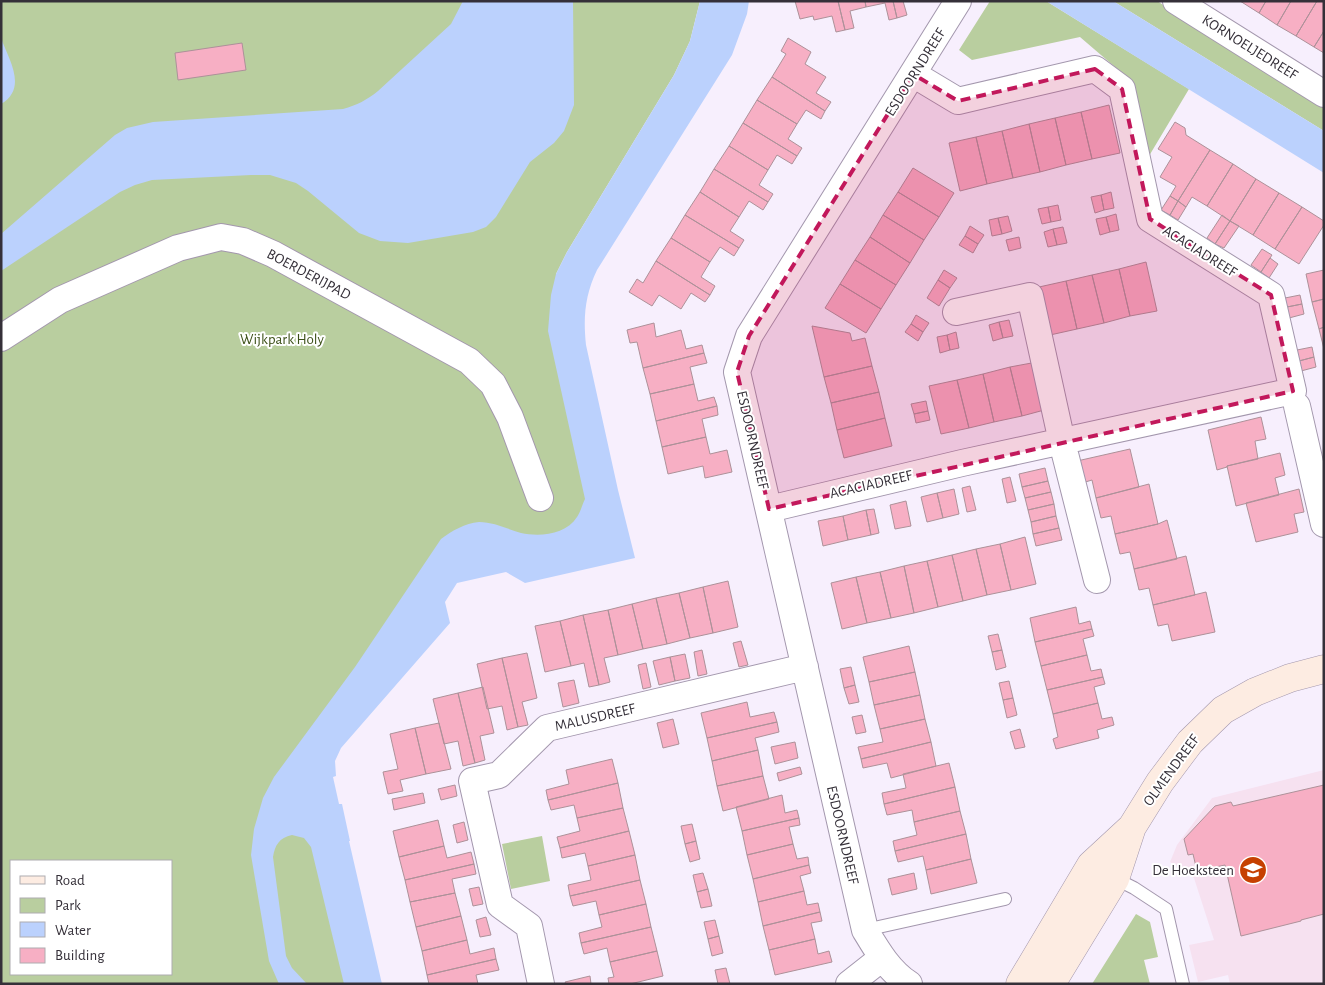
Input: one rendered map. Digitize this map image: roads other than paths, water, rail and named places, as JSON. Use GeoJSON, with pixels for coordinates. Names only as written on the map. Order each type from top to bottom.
{"type":"FeatureCollection","features":[{"type":"Feature","properties":{"kind":"street","name":"ESDOORNDREEF"},"geometry":{"type":"LineString","coordinates":[[909,984],[882,958],[865,930],[737,372],[749,336],[958,1]]}},
{"type":"Feature","properties":{"kind":"street","name":"KORNOELJEDREEF"},"geometry":{"type":"LineString","coordinates":[[1176,1],[1324,94]]}},
{"type":"Feature","properties":{"kind":"street","name":"ACACIADREEF"},"geometry":{"type":"LineString","coordinates":[[769,509],[962,463],[1293,391],[1271,295],[1150,219],[1122,89],[1095,69],[958,102],[913,74]]}},
{"type":"Feature","properties":{"kind":"street","name":"BOERDERIJPAD"},"geometry":{"type":"LineString","coordinates":[[1,338],[60,300],[178,248],[221,237],[242,241],[273,254],[469,362],[493,384],[510,417],[540,498]]}},
{"type":"Feature","properties":{"kind":"street"},"geometry":{"type":"LineString","coordinates":[[956,312],[1030,296],[1062,442],[1096,580]]}},
{"type":"Feature","properties":{"kind":"street"},"geometry":{"type":"LineString","coordinates":[[1298,406],[1316,450],[1324,524]]}},
{"type":"Feature","properties":{"kind":"street","name":"MALUSDREEF"},"geometry":{"type":"LineString","coordinates":[[541,984],[529,926],[500,906],[472,781],[499,775],[547,728],[805,667]]}},
{"type":"Feature","properties":{"kind":"street","name":"OLMENDREEF"},"geometry":{"type":"LineString","coordinates":[[1051,984],[1115,879],[1132,827],[1160,782],[1190,742],[1223,710],[1256,692],[1290,678],[1324,669]]}},
{"type":"Feature","properties":{"kind":"street","name":"OLMENDREEF"},"geometry":{"type":"LineString","coordinates":[[1020,984],[1091,865],[1132,827]]}},
{"type":"Feature","properties":{"kind":"street"},"geometry":{"type":"LineString","coordinates":[[849,984],[882,958]]}},
{"type":"Feature","properties":{"kind":"lane"},"geometry":{"type":"LineString","coordinates":[[1091,865],[1134,888],[1166,909],[1183,984]]}},
{"type":"Feature","properties":{"kind":"lane"},"geometry":{"type":"LineString","coordinates":[[865,930],[1005,899]]}},
{"type":"Feature","properties":{"kind":"water"},"geometry":{"type":"Polygon","coordinates":[[[463,1],[573,1],[574,105],[564,131],[554,143],[530,162],[496,217],[486,227],[473,232],[408,243],[380,241],[359,233],[296,183],[270,175],[152,180],[120,192],[1,271],[1,234],[115,135],[127,128],[153,122],[343,109],[353,106],[366,100],[378,91],[451,24],[463,1]]]}},
{"type":"Feature","properties":{"kind":"water"},"geometry":{"type":"Polygon","coordinates":[[[700,1],[749,1],[747,14],[732,55],[597,270],[587,297],[586,345],[635,558],[525,583],[506,572],[457,583],[445,602],[450,623],[341,748],[335,761],[336,776],[333,777],[339,804],[342,804],[382,984],[344,984],[311,847],[304,838],[292,835],[278,843],[273,857],[286,956],[292,968],[307,984],[279,984],[269,961],[251,855],[254,829],[263,798],[274,777],[355,667],[441,539],[459,528],[479,522],[495,524],[521,533],[536,535],[552,533],[566,528],[572,523],[577,517],[585,499],[548,331],[551,295],[556,274],[567,252],[674,75],[690,41],[700,1]]]}},
{"type":"Feature","properties":{"kind":"water"},"geometry":{"type":"Polygon","coordinates":[[[1046,1],[1113,1],[1324,131],[1324,173],[1046,1]]]}},
{"type":"Feature","properties":{"kind":"water"},"geometry":{"type":"Polygon","coordinates":[[[1,38],[12,64],[15,82],[14,90],[1,104],[1,38]]]}},
{"type":"Feature","properties":{"kind":"place","name":"De Hoeksteen"},"geometry":{"type":"Point","coordinates":[1253,870]}},
{"type":"Feature","properties":{"kind":"park label","name":"Wijkpark Holy"},"geometry":{"type":"Point","coordinates":[282,339]}}]}
